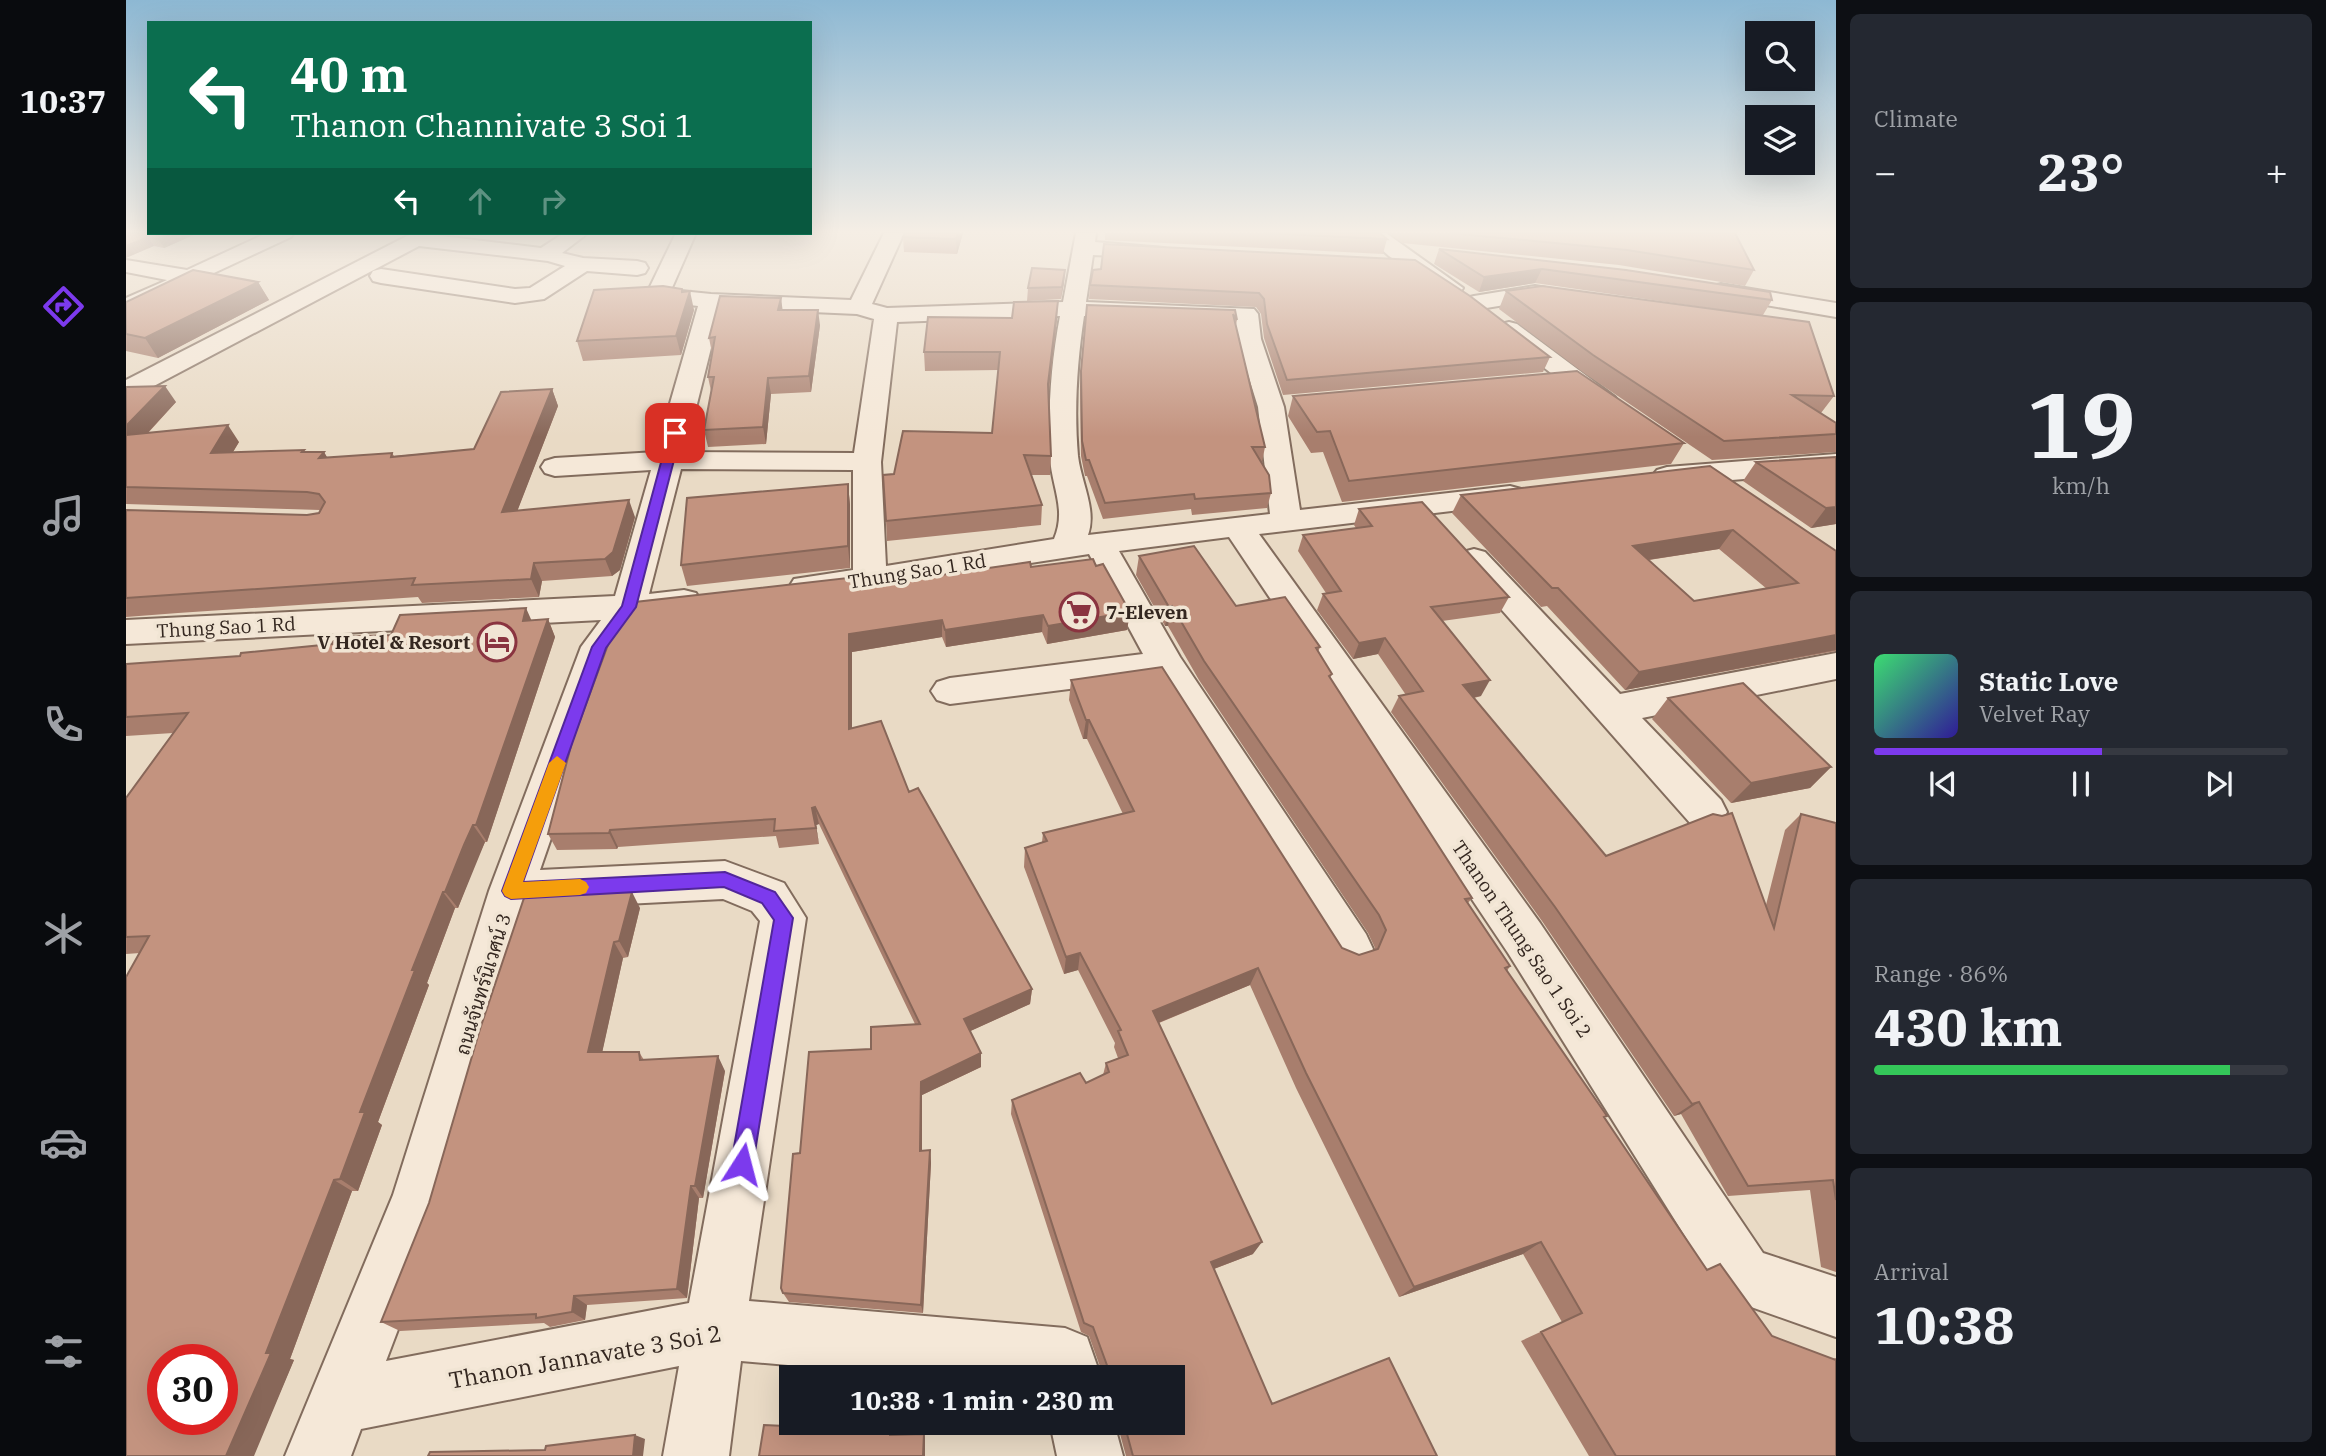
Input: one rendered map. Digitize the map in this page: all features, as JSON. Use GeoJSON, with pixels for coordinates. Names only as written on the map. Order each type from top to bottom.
{"type":"FeatureCollection","features":[{"type":"Feature","properties":{"kind":"street"},"geometry":{"type":"LineString","coordinates":[[126,390],[297,301]]}},
{"type":"Feature","properties":{"kind":"street"},"geometry":{"type":"LineString","coordinates":[[711,301],[872,311],[1074,309],[1246,314],[1250,339],[1270,407],[1286,521]]}},
{"type":"Feature","properties":{"kind":"street","name":"ถนนจันทร์นิเวศน์ 3"},"geometry":{"type":"LineString","coordinates":[[318,1456],[421,1195],[511,891],[599,647],[629,607],[711,301]]}},
{"type":"Feature","properties":{"kind":"street"},"geometry":{"type":"LineString","coordinates":[[870,579],[867,462],[872,311],[875,301]]}},
{"type":"Feature","properties":{"kind":"street"},"geometry":{"type":"LineString","coordinates":[[1075,301],[1063,369],[1064,458],[1083,545],[1166,664],[1350,949]]}},
{"type":"Feature","properties":{"kind":"street"},"geometry":{"type":"LineString","coordinates":[[1471,301],[1627,418]]}},
{"type":"Feature","properties":{"kind":"street"},"geometry":{"type":"LineString","coordinates":[[1474,303],[1487,301]]}},
{"type":"Feature","properties":{"kind":"street"},"geometry":{"type":"LineString","coordinates":[[1780,301],[1836,310]]}},
{"type":"Feature","properties":{"kind":"street"},"geometry":{"type":"LineString","coordinates":[[1532,383],[1573,380]]}},
{"type":"Feature","properties":{"kind":"street"},"geometry":{"type":"LineString","coordinates":[[1270,407],[1298,405]]}},
{"type":"Feature","properties":{"kind":"street"},"geometry":{"type":"LineString","coordinates":[[1671,449],[1749,502]]}},
{"type":"Feature","properties":{"kind":"street"},"geometry":{"type":"LineString","coordinates":[[555,467],[668,460],[867,462]]}},
{"type":"Feature","properties":{"kind":"street"},"geometry":{"type":"LineString","coordinates":[[1637,480],[1704,471],[1836,463]]}},
{"type":"Feature","properties":{"kind":"street","name":"Thung Sao 1 Rd"},"geometry":{"type":"LineString","coordinates":[[776,590],[870,579],[1083,545],[1545,491]]}},
{"type":"Feature","properties":{"kind":"street"},"geometry":{"type":"LineString","coordinates":[[1425,506],[1706,812]]}},
{"type":"Feature","properties":{"kind":"street","name":"Thanon Thung Sao 1 Soi 2"},"geometry":{"type":"LineString","coordinates":[[1238,527],[1524,938],[1744,1276],[1836,1307]]}},
{"type":"Feature","properties":{"kind":"street","name":"Thung Sao 1 Rd"},"geometry":{"type":"LineString","coordinates":[[126,632],[629,607],[709,598]]}},
{"type":"Feature","properties":{"kind":"street"},"geometry":{"type":"LineString","coordinates":[[950,691],[1166,664]]}},
{"type":"Feature","properties":{"kind":"street"},"geometry":{"type":"LineString","coordinates":[[1611,710],[1836,666]]}},
{"type":"Feature","properties":{"kind":"street"},"geometry":{"type":"LineString","coordinates":[[511,891],[725,880],[768,897],[783,918],[696,1456]]}},
{"type":"Feature","properties":{"kind":"street","name":"Thanon Jannavate 3 Soi 2"},"geometry":{"type":"LineString","coordinates":[[339,1402],[715,1328],[1065,1359],[1066,1365]]}},
{"type":"Feature","properties":{"kind":"street"},"geometry":{"type":"LineString","coordinates":[[1085,1435],[1090,1456]]}},
{"type":"Feature","properties":{"kind":"building"},"geometry":{"type":"Polygon","coordinates":[[[220,301],[145,338],[126,334],[126,302],[220,301]]]}},
{"type":"Feature","properties":{"kind":"building"},"geometry":{"type":"Polygon","coordinates":[[[590,301],[687,301],[676,336],[577,341],[590,301]]]}},
{"type":"Feature","properties":{"kind":"building"},"geometry":{"type":"Polygon","coordinates":[[[719,301],[780,301],[778,310],[818,310],[809,376],[768,378],[763,427],[704,430],[714,377],[708,377],[715,337],[709,338],[719,301]]]}},
{"type":"Feature","properties":{"kind":"building"},"geometry":{"type":"Polygon","coordinates":[[[1058,301],[1048,384],[1051,456],[1024,455],[1042,505],[886,521],[883,475],[894,474],[903,431],[992,433],[1000,352],[924,352],[928,317],[1012,318],[1014,302],[1058,301]]]}},
{"type":"Feature","properties":{"kind":"building"},"geometry":{"type":"Polygon","coordinates":[[[1264,301],[1476,301],[1550,357],[1287,380],[1267,324],[1264,301]]]}},
{"type":"Feature","properties":{"kind":"building"},"geometry":{"type":"Polygon","coordinates":[[[1520,301],[1653,301],[1809,322],[1834,396],[1792,395],[1836,423],[1836,434],[1724,441],[1593,355],[1520,301]]]}},
{"type":"Feature","properties":{"kind":"building"},"geometry":{"type":"Polygon","coordinates":[[[1087,305],[1235,310],[1237,320],[1233,314],[1265,447],[1252,447],[1269,475],[1271,493],[1195,499],[1194,494],[1105,503],[1089,460],[1086,460],[1082,441],[1081,371],[1087,305]]]}},
{"type":"Feature","properties":{"kind":"building"},"geometry":{"type":"Polygon","coordinates":[[[1577,371],[1684,443],[1349,481],[1330,431],[1317,432],[1293,396],[1577,371]]]}},
{"type":"Feature","properties":{"kind":"building"},"geometry":{"type":"Polygon","coordinates":[[[165,386],[126,426],[126,387],[165,386]]]}},
{"type":"Feature","properties":{"kind":"building"},"geometry":{"type":"Polygon","coordinates":[[[552,389],[502,512],[629,500],[613,552],[605,559],[534,563],[531,579],[412,585],[415,578],[126,598],[126,510],[307,515],[319,513],[325,502],[319,494],[307,492],[126,487],[126,435],[228,425],[211,453],[304,450],[302,452],[324,452],[319,458],[392,453],[391,457],[474,449],[501,392],[552,389]]]}},
{"type":"Feature","properties":{"kind":"building"},"geometry":{"type":"Polygon","coordinates":[[[1836,457],[1836,507],[1826,508],[1756,462],[1836,457]]]}},
{"type":"Feature","properties":{"kind":"building"},"geometry":{"type":"Polygon","coordinates":[[[1710,466],[1836,551],[1836,635],[1639,672],[1558,588],[1552,588],[1461,495],[1710,466]],[[1733,530],[1633,546],[1694,601],[1798,583],[1733,530]]]}},
{"type":"Feature","properties":{"kind":"building"},"geometry":{"type":"Polygon","coordinates":[[[848,484],[848,546],[681,565],[687,498],[848,484]]]}},
{"type":"Feature","properties":{"kind":"building"},"geometry":{"type":"Polygon","coordinates":[[[1422,502],[1509,597],[1431,607],[1490,680],[1463,685],[1606,856],[1713,814],[1722,816],[1732,813],[1774,928],[1801,814],[1836,823],[1836,1200],[1833,1180],[1748,1186],[1699,1102],[1692,1104],[1555,907],[1399,696],[1423,691],[1385,638],[1359,643],[1323,594],[1341,591],[1303,535],[1372,526],[1359,509],[1422,502]]]}},
{"type":"Feature","properties":{"kind":"building"},"geometry":{"type":"Polygon","coordinates":[[[1194,546],[1236,606],[1285,597],[1320,647],[1316,648],[1332,674],[1329,676],[1472,898],[1465,899],[1510,966],[1505,968],[1607,1116],[1604,1117],[1707,1270],[1720,1264],[1772,1336],[1836,1360],[1836,1456],[1616,1456],[1541,1332],[1582,1313],[1541,1242],[1414,1287],[1306,1073],[1258,968],[1153,1011],[1262,1242],[1211,1262],[1272,1404],[1389,1358],[1437,1456],[1133,1456],[1127,1435],[1185,1435],[1185,1365],[1107,1365],[1093,1327],[1084,1323],[1012,1100],[1080,1073],[1086,1083],[1109,1072],[1106,1063],[1128,1055],[1118,1031],[1121,1030],[1080,953],[1066,957],[1025,848],[1047,841],[1043,833],[1134,811],[1089,720],[1086,720],[1071,680],[1162,667],[1342,948],[1359,955],[1378,949],[1386,930],[1379,915],[1204,661],[1139,556],[1194,546]]]}},
{"type":"Feature","properties":{"kind":"building"},"geometry":{"type":"Polygon","coordinates":[[[1093,559],[1096,566],[1103,564],[1130,612],[1048,626],[1043,615],[945,630],[942,620],[849,634],[849,729],[881,721],[909,792],[918,788],[1032,989],[964,1019],[981,1053],[921,1082],[920,1151],[930,1150],[921,1305],[783,1293],[781,1288],[793,1154],[800,1153],[809,1052],[871,1049],[871,1027],[920,1024],[815,807],[812,808],[816,828],[774,831],[775,819],[610,830],[609,833],[548,834],[572,742],[612,634],[635,602],[856,577],[857,587],[1030,562],[1031,567],[1093,559]]]}},
{"type":"Feature","properties":{"kind":"building"},"geometry":{"type":"Polygon","coordinates":[[[526,608],[523,621],[548,619],[476,825],[473,825],[443,892],[412,970],[415,970],[360,1112],[365,1112],[340,1179],[334,1180],[266,1353],[271,1353],[238,1429],[238,1344],[147,1344],[147,1435],[235,1435],[226,1456],[126,1456],[126,977],[149,936],[126,937],[126,798],[188,713],[126,717],[126,664],[240,656],[241,653],[332,644],[336,637],[391,635],[400,615],[526,608]]]}},
{"type":"Feature","properties":{"kind":"building"},"geometry":{"type":"Polygon","coordinates":[[[1743,683],[1831,767],[1751,783],[1668,698],[1743,683]]]}},
{"type":"Feature","properties":{"kind":"building"},"geometry":{"type":"Polygon","coordinates":[[[632,892],[619,941],[614,942],[588,1052],[639,1052],[640,1060],[718,1056],[695,1186],[691,1186],[677,1289],[574,1296],[572,1312],[536,1318],[536,1314],[381,1322],[429,1203],[480,1029],[525,895],[632,892]]]}},
{"type":"Feature","properties":{"kind":"building"},"geometry":{"type":"Polygon","coordinates":[[[764,1425],[779,1426],[779,1435],[924,1435],[923,1456],[759,1456],[764,1425]]]}},
{"type":"Feature","properties":{"kind":"building"},"geometry":{"type":"Polygon","coordinates":[[[635,1435],[633,1456],[428,1456],[430,1452],[545,1450],[546,1446],[635,1435]]]}},
{"type":"Feature","properties":{"kind":"slow traffic"},"geometry":{"type":"LineString","coordinates":[[557,763],[511,891],[580,887]]}},
{"type":"Feature","properties":{"kind":"place","name":"7-Eleven"},"geometry":{"type":"Point","coordinates":[1079,612]}},
{"type":"Feature","properties":{"kind":"place","name":"V Hotel & Resort"},"geometry":{"type":"Point","coordinates":[497,642]}},
{"type":"Feature","properties":{"kind":"route"},"geometry":{"type":"LineString","coordinates":[[675,433],[629,607],[599,647],[511,891],[725,880],[768,897],[783,918],[742,1164]]}}]}
